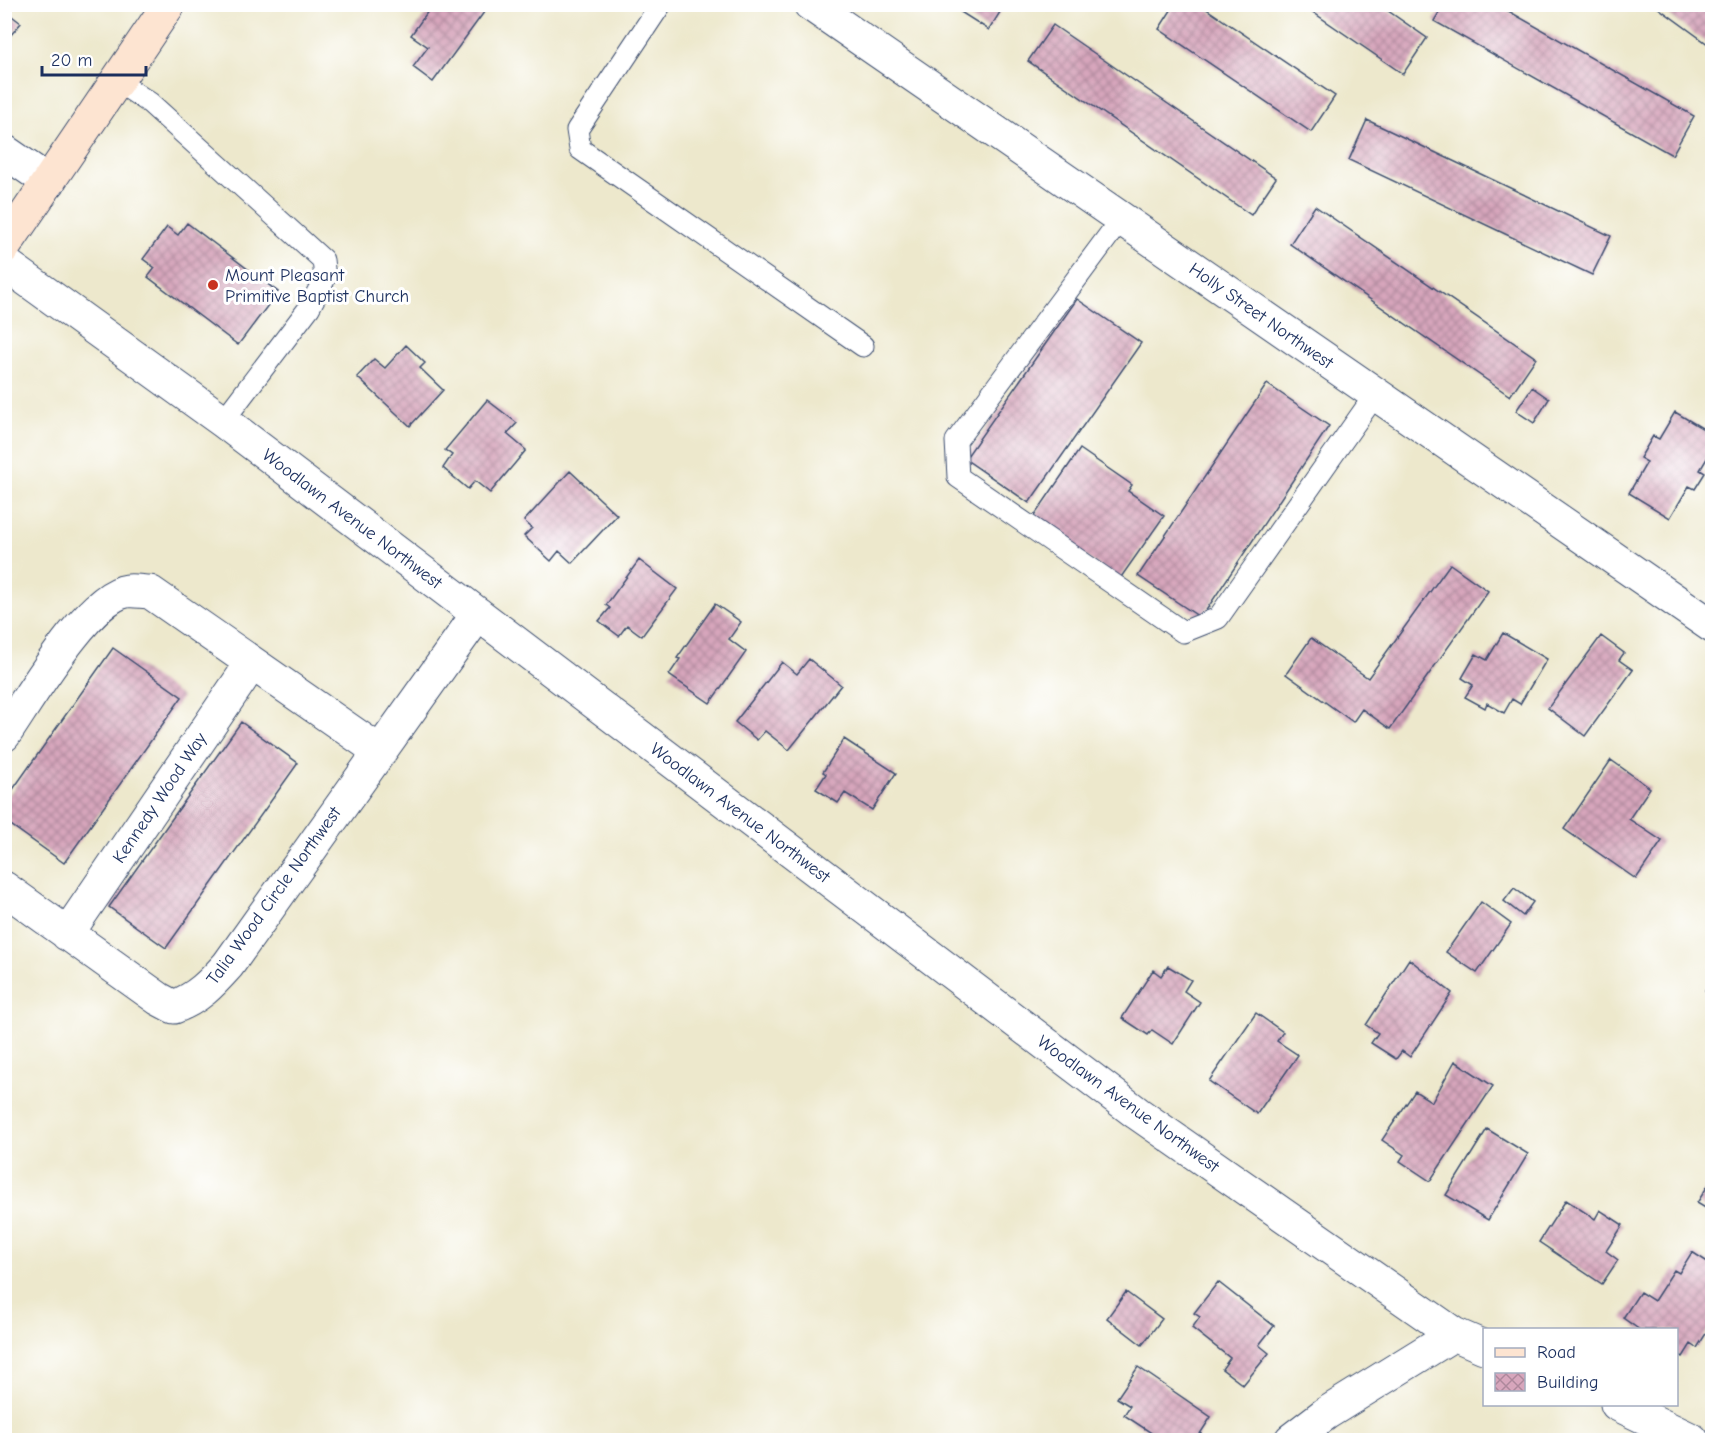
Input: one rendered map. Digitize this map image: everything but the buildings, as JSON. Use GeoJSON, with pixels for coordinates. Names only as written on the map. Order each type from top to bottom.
{"type":"FeatureCollection","features":[{"type":"Feature","properties":{"kind":"main road"},"geometry":{"type":"LineString","coordinates":[[4,247],[169,4]]}},
{"type":"Feature","properties":{"kind":"street","name":"Holly Street Northwest"},"geometry":{"type":"LineString","coordinates":[[810,4],[1713,626]]}},
{"type":"Feature","properties":{"kind":"street"},"geometry":{"type":"LineString","coordinates":[[4,151],[49,182]]}},
{"type":"Feature","properties":{"kind":"street","name":"Woodlawn Avenue Northwest"},"geometry":{"type":"LineString","coordinates":[[4,264],[223,421],[1137,1113],[1454,1334],[1483,1346]]}},
{"type":"Feature","properties":{"kind":"street"},"geometry":{"type":"LineString","coordinates":[[4,735],[83,621],[103,602],[125,591],[150,592],[379,751]]}},
{"type":"Feature","properties":{"kind":"street","name":"Talia Wood Circle Northwest"},"geometry":{"type":"LineString","coordinates":[[4,888],[159,999],[174,1007],[191,1000],[205,991],[228,965],[478,614]]}},
{"type":"Feature","properties":{"kind":"street","name":"Kennedy Wood Way"},"geometry":{"type":"LineString","coordinates":[[67,934],[252,663]]}},
{"type":"Feature","properties":{"kind":"street"},"geometry":{"type":"LineString","coordinates":[[1291,1440],[1325,1414],[1454,1334]]}},
{"type":"Feature","properties":{"kind":"street"},"geometry":{"type":"LineString","coordinates":[[1621,1406],[1692,1440]]}},
{"type":"Feature","properties":{"kind":"lane"},"geometry":{"type":"LineString","coordinates":[[661,4],[577,130],[580,149],[863,346]]}},
{"type":"Feature","properties":{"kind":"lane"},"geometry":{"type":"LineString","coordinates":[[117,81],[150,103],[323,260],[325,278],[309,308],[223,421]]}},
{"type":"Feature","properties":{"kind":"lane"},"geometry":{"type":"LineString","coordinates":[[1121,219],[956,441],[958,477],[967,484],[1184,632],[1218,618],[1375,395]]}},
{"type":"Feature","properties":{"kind":"place","name":"Mount Pleasant Primitive Baptist Church"},"geometry":{"type":"Point","coordinates":[213,285]}}]}
